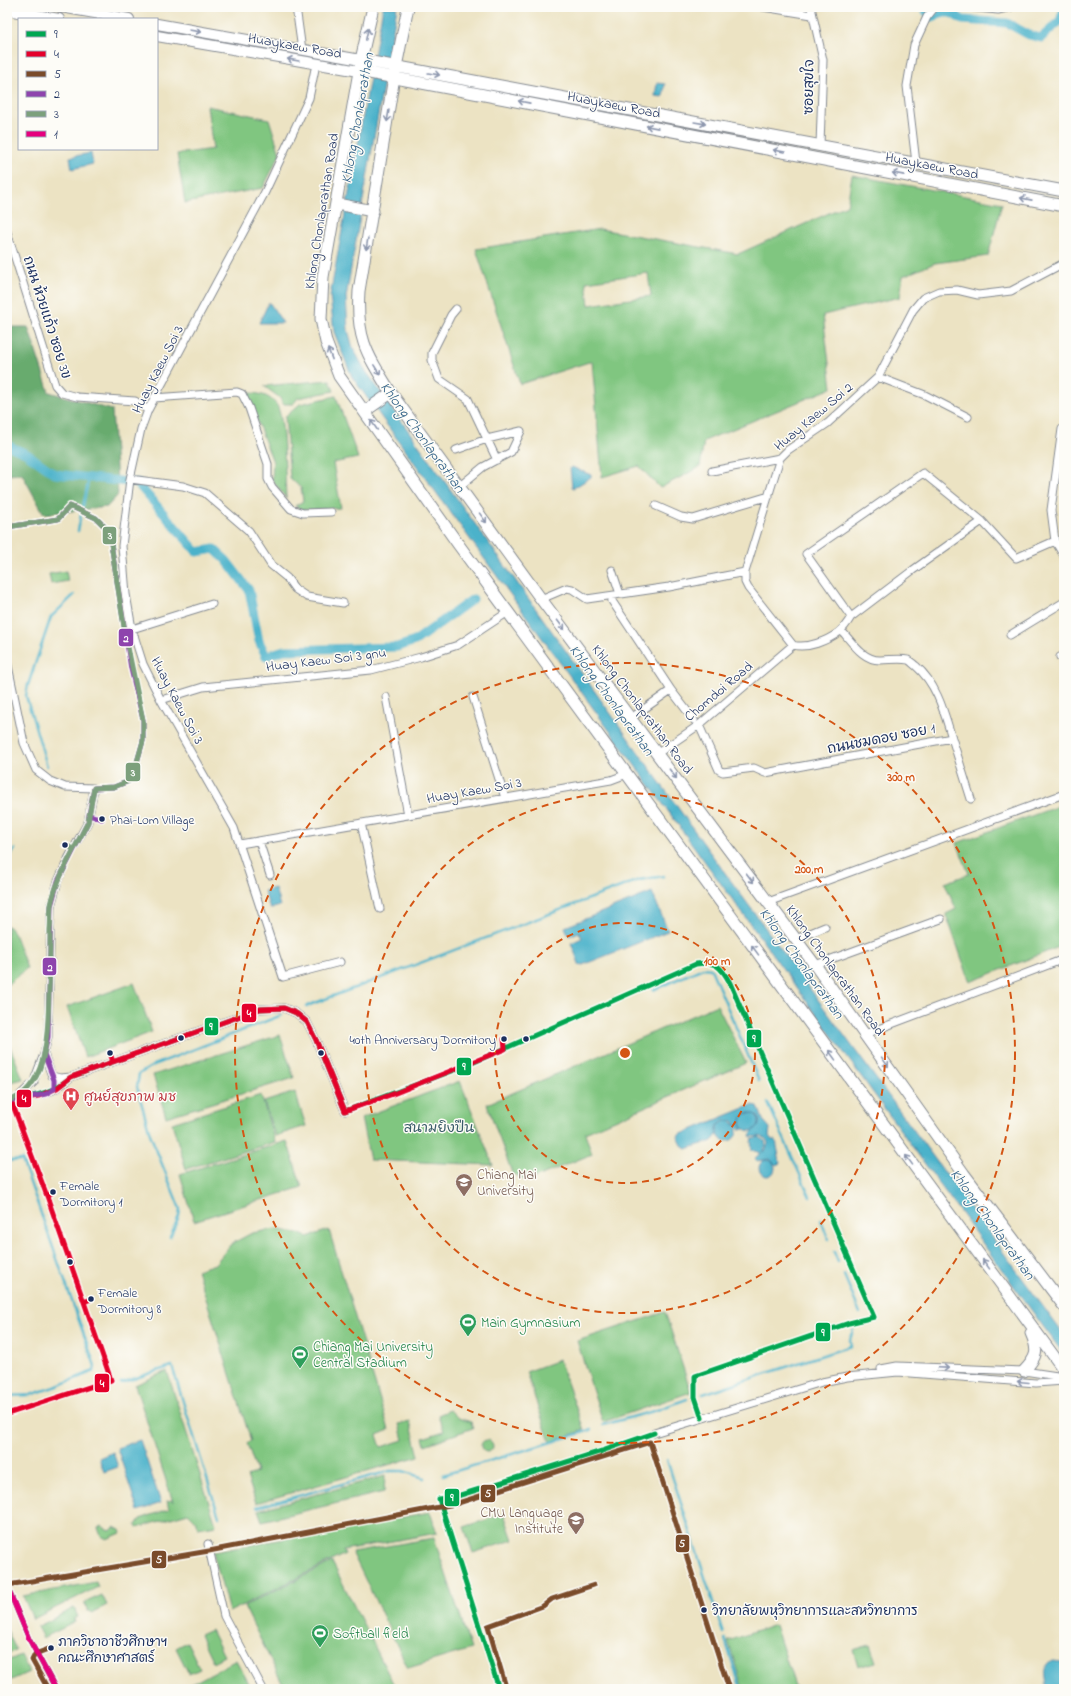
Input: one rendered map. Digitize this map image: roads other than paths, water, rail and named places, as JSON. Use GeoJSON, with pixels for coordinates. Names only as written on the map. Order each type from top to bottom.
{"type":"FeatureCollection","features":[{"type":"Feature","properties":{"kind":"main road"},"geometry":{"type":"LineString","coordinates":[[61,7],[123,18]]}},
{"type":"Feature","properties":{"kind":"main road","name":"Khlong Chonlaprathan Road"},"geometry":{"type":"LineString","coordinates":[[373,7],[360,66],[340,205],[323,277],[321,319],[326,342],[340,376],[367,410],[508,612]]}},
{"type":"Feature","properties":{"kind":"main road","name":"Khlong Chonlaprathan Road"},"geometry":{"type":"LineString","coordinates":[[408,7],[369,210],[359,291],[358,312],[360,329],[364,345],[372,362],[389,395],[460,486],[541,599],[815,964],[964,1174],[1064,1306]]}},
{"type":"Feature","properties":{"kind":"main road"},"geometry":{"type":"LineString","coordinates":[[7,10],[53,18]]}},
{"type":"Feature","properties":{"kind":"main road","name":"Huaykaew Road"},"geometry":{"type":"LineString","coordinates":[[158,24],[302,50],[360,66],[820,145],[1064,191]]}},
{"type":"Feature","properties":{"kind":"main road","name":"Huaykaew Road"},"geometry":{"type":"LineString","coordinates":[[158,36],[316,64],[360,66]]}},
{"type":"Feature","properties":{"kind":"main road","name":"Huaykaew Road"},"geometry":{"type":"LineString","coordinates":[[395,72],[818,158],[1064,206]]}},
{"type":"Feature","properties":{"kind":"main road"},"geometry":{"type":"LineString","coordinates":[[818,158],[820,145]]}},
{"type":"Feature","properties":{"kind":"main road"},"geometry":{"type":"LineString","coordinates":[[340,205],[369,210]]}},
{"type":"Feature","properties":{"kind":"main road"},"geometry":{"type":"LineString","coordinates":[[367,410],[389,395]]}},
{"type":"Feature","properties":{"kind":"main road"},"geometry":{"type":"LineString","coordinates":[[508,612],[1064,1370]]}},
{"type":"Feature","properties":{"kind":"main road"},"geometry":{"type":"LineString","coordinates":[[1024,1371],[1030,1364],[1037,1351],[1036,1344],[1026,1320]]}},
{"type":"Feature","properties":{"kind":"street"},"geometry":{"type":"LineString","coordinates":[[296,7],[302,50]]}},
{"type":"Feature","properties":{"kind":"street"},"geometry":{"type":"LineString","coordinates":[[762,7],[812,15]]}},
{"type":"Feature","properties":{"kind":"street","name":"ซอยสุขใจ"},"geometry":{"type":"LineString","coordinates":[[811,7],[823,60],[820,145]]}},
{"type":"Feature","properties":{"kind":"street"},"geometry":{"type":"LineString","coordinates":[[967,7],[998,10],[1011,7]]}},
{"type":"Feature","properties":{"kind":"street"},"geometry":{"type":"LineString","coordinates":[[916,163],[907,86],[914,44],[933,8]]}},
{"type":"Feature","properties":{"kind":"street","name":"Huay Kaew Soi 3"},"geometry":{"type":"LineString","coordinates":[[316,64],[309,98],[265,192],[154,398],[141,429],[130,479],[122,546],[126,594],[132,629],[143,664],[161,700],[230,822],[240,844],[611,780],[627,774]]}},
{"type":"Feature","properties":{"kind":"street","name":"ถนน ห้วยแก้ว ซอย 3ข"},"geometry":{"type":"LineString","coordinates":[[7,232],[55,385],[62,393],[77,397],[135,401],[148,410]]}},
{"type":"Feature","properties":{"kind":"street","name":"Huay Kaew Soi 2"},"geometry":{"type":"LineString","coordinates":[[745,572],[780,458],[788,450],[828,423],[878,377],[913,310],[923,298],[939,291],[957,290],[978,295],[1011,291],[1063,266]]}},
{"type":"Feature","properties":{"kind":"street"},"geometry":{"type":"LineString","coordinates":[[456,309],[451,315],[432,353],[432,360],[439,379],[468,399],[497,460]]}},
{"type":"Feature","properties":{"kind":"street"},"geometry":{"type":"LineString","coordinates":[[878,377],[925,394],[968,417]]}},
{"type":"Feature","properties":{"kind":"street"},"geometry":{"type":"LineString","coordinates":[[154,398],[226,392],[236,392],[242,394],[249,408],[268,464],[268,479],[272,487],[291,509],[303,513],[331,512]]}},
{"type":"Feature","properties":{"kind":"street"},"geometry":{"type":"LineString","coordinates":[[456,450],[487,439],[521,430],[511,452],[472,475],[460,486]]}},
{"type":"Feature","properties":{"kind":"street"},"geometry":{"type":"LineString","coordinates":[[1063,433],[1051,510],[1055,541],[1064,556]]}},
{"type":"Feature","properties":{"kind":"street"},"geometry":{"type":"LineString","coordinates":[[712,471],[780,458]]}},
{"type":"Feature","properties":{"kind":"street"},"geometry":{"type":"LineString","coordinates":[[852,617],[806,554],[923,473],[982,522],[1016,558],[1055,541]]}},
{"type":"Feature","properties":{"kind":"street"},"geometry":{"type":"LineString","coordinates":[[130,479],[183,486],[206,493],[249,531],[271,565],[287,578],[295,589],[307,598],[343,603]]}},
{"type":"Feature","properties":{"kind":"street"},"geometry":{"type":"LineString","coordinates":[[656,506],[681,517],[693,519],[769,496]]}},
{"type":"Feature","properties":{"kind":"street"},"geometry":{"type":"LineString","coordinates":[[541,599],[567,588],[572,589],[587,599],[669,587],[745,572],[745,582],[748,588],[792,645],[800,647],[814,645],[841,630],[852,617],[913,570],[982,522]]}},
{"type":"Feature","properties":{"kind":"street"},"geometry":{"type":"LineString","coordinates":[[612,570],[620,594]]}},
{"type":"Feature","properties":{"kind":"street"},"geometry":{"type":"LineString","coordinates":[[612,601],[671,690],[697,723]]}},
{"type":"Feature","properties":{"kind":"street"},"geometry":{"type":"LineString","coordinates":[[1010,635],[1064,602]]}},
{"type":"Feature","properties":{"kind":"street"},"geometry":{"type":"LineString","coordinates":[[132,629],[212,604]]}},
{"type":"Feature","properties":{"kind":"street","name":"Huay Kaew Soi 3 gnu"},"geometry":{"type":"LineString","coordinates":[[161,700],[204,687],[371,670],[421,657],[458,645],[508,612]]}},
{"type":"Feature","properties":{"kind":"street","name":"ถนนชมดอย ซอย 1"},"geometry":{"type":"LineString","coordinates":[[697,723],[719,770],[723,772],[754,768],[765,773],[952,738],[942,706],[930,681],[924,673],[909,660],[896,659],[878,661],[866,658],[841,630]]}},
{"type":"Feature","properties":{"kind":"street","name":"Chomdoi Road"},"geometry":{"type":"LineString","coordinates":[[658,753],[792,645]]}},
{"type":"Feature","properties":{"kind":"street"},"geometry":{"type":"LineString","coordinates":[[7,661],[24,742],[36,770],[50,781],[65,787],[94,788],[88,822],[58,881],[51,906],[48,1037],[44,1054],[34,1080],[12,1100]]}},
{"type":"Feature","properties":{"kind":"street"},"geometry":{"type":"LineString","coordinates":[[631,718],[671,690]]}},
{"type":"Feature","properties":{"kind":"street"},"geometry":{"type":"LineString","coordinates":[[386,697],[408,815]]}},
{"type":"Feature","properties":{"kind":"street"},"geometry":{"type":"LineString","coordinates":[[474,697],[505,798]]}},
{"type":"Feature","properties":{"kind":"street"},"geometry":{"type":"LineString","coordinates":[[952,738],[971,799]]}},
{"type":"Feature","properties":{"kind":"street"},"geometry":{"type":"LineString","coordinates":[[768,902],[1064,794]]}},
{"type":"Feature","properties":{"kind":"street"},"geometry":{"type":"LineString","coordinates":[[360,823],[380,909]]}},
{"type":"Feature","properties":{"kind":"street"},"geometry":{"type":"LineString","coordinates":[[259,841],[270,875]]}},
{"type":"Feature","properties":{"kind":"street"},"geometry":{"type":"LineString","coordinates":[[240,844],[283,977],[340,962]]}},
{"type":"Feature","properties":{"kind":"street"},"geometry":{"type":"LineString","coordinates":[[815,964],[941,919]]}},
{"type":"Feature","properties":{"kind":"street"},"geometry":{"type":"LineString","coordinates":[[796,939],[825,927]]}},
{"type":"Feature","properties":{"kind":"street"},"geometry":{"type":"LineString","coordinates":[[865,1034],[1064,959]]}},
{"type":"Feature","properties":{"kind":"street"},"geometry":{"type":"LineString","coordinates":[[44,1054],[52,1076],[60,1078],[71,1077],[260,1009],[284,1008],[296,1013],[306,1022],[316,1040],[344,1111]]}},
{"type":"Feature","properties":{"kind":"street"},"geometry":{"type":"LineString","coordinates":[[12,1100],[48,1093],[61,1086],[71,1077]]}},
{"type":"Feature","properties":{"kind":"street"},"geometry":{"type":"LineString","coordinates":[[1064,1377],[1024,1371],[897,1366],[824,1379],[660,1429],[655,1433],[822,1382],[847,1377],[898,1372],[1036,1383],[1064,1381]]}},
{"type":"Feature","properties":{"kind":"street"},"geometry":{"type":"LineString","coordinates":[[208,1544],[224,1616],[263,1689]]}},
{"type":"Feature","properties":{"kind":"water"},"geometry":{"type":"Polygon","coordinates":[[[383,7],[397,7],[346,297],[348,330],[353,348],[365,370],[709,851],[1064,1335],[1064,1355],[352,377],[334,332],[330,296],[383,7]]]}},
{"type":"Feature","properties":{"kind":"water"},"geometry":{"type":"Polygon","coordinates":[[[657,83],[665,84],[663,97],[655,96],[657,83]]]}},
{"type":"Feature","properties":{"kind":"water"},"geometry":{"type":"Polygon","coordinates":[[[91,153],[93,164],[72,169],[70,157],[91,153]]]}},
{"type":"Feature","properties":{"kind":"water"},"geometry":{"type":"Polygon","coordinates":[[[269,302],[283,323],[259,323],[269,302]]]}},
{"type":"Feature","properties":{"kind":"water"},"geometry":{"type":"Polygon","coordinates":[[[572,467],[591,475],[591,477],[574,488],[572,487],[570,468],[572,467]]]}},
{"type":"Feature","properties":{"kind":"water"},"geometry":{"type":"Polygon","coordinates":[[[275,888],[280,906],[270,909],[264,891],[275,888]]]}},
{"type":"Feature","properties":{"kind":"water"},"geometry":{"type":"Polygon","coordinates":[[[652,892],[668,931],[580,966],[571,943],[582,938],[579,932],[569,936],[565,927],[652,892]]]}},
{"type":"Feature","properties":{"kind":"water"},"geometry":{"type":"Polygon","coordinates":[[[752,1105],[758,1106],[763,1120],[770,1128],[769,1136],[772,1140],[776,1140],[780,1163],[776,1165],[770,1159],[756,1161],[755,1158],[761,1153],[752,1150],[751,1141],[759,1137],[765,1141],[766,1147],[762,1152],[766,1150],[768,1143],[763,1137],[759,1136],[751,1137],[750,1135],[759,1125],[758,1116],[752,1113],[746,1113],[741,1119],[741,1125],[744,1129],[740,1130],[733,1121],[724,1120],[719,1124],[717,1128],[717,1135],[712,1141],[686,1149],[683,1147],[678,1137],[679,1135],[752,1105]]]}},
{"type":"Feature","properties":{"kind":"water"},"geometry":{"type":"Polygon","coordinates":[[[750,1113],[756,1116],[759,1122],[756,1128],[750,1131],[744,1128],[741,1122],[744,1116],[750,1113]]]}},
{"type":"Feature","properties":{"kind":"water"},"geometry":{"type":"Polygon","coordinates":[[[727,1121],[734,1124],[737,1131],[734,1138],[727,1141],[720,1138],[717,1131],[720,1124],[727,1121]]]}},
{"type":"Feature","properties":{"kind":"water"},"geometry":{"type":"Polygon","coordinates":[[[764,1160],[770,1160],[775,1165],[773,1174],[770,1176],[764,1176],[759,1171],[759,1165],[764,1160]]]}},
{"type":"Feature","properties":{"kind":"water"},"geometry":{"type":"Polygon","coordinates":[[[140,1440],[161,1503],[138,1511],[117,1448],[140,1440]]]}},
{"type":"Feature","properties":{"kind":"water"},"geometry":{"type":"Polygon","coordinates":[[[113,1452],[118,1467],[104,1472],[99,1458],[113,1452]]]}},
{"type":"Feature","properties":{"kind":"water"},"geometry":{"type":"Polygon","coordinates":[[[1052,1661],[1064,1662],[1064,1689],[1046,1688],[1045,1669],[1052,1661]]]}},
{"type":"Feature","properties":{"kind":"waterway"},"geometry":{"type":"LineString","coordinates":[[924,7],[932,17],[944,13],[951,13],[963,20],[1007,23],[1029,35],[1041,38],[1060,21],[1064,9]]}},
{"type":"Feature","properties":{"kind":"waterway"},"geometry":{"type":"LineString","coordinates":[[7,445],[27,454],[55,474],[137,483],[197,552],[214,549],[226,560],[249,590],[259,641],[266,656],[284,650],[397,647],[415,641],[473,599]]}},
{"type":"Feature","properties":{"kind":"waterway"},"geometry":{"type":"LineString","coordinates":[[83,506],[89,478]]}},
{"type":"Feature","properties":{"kind":"waterway"},"geometry":{"type":"LineString","coordinates":[[78,531],[81,514]]}},
{"type":"Feature","properties":{"kind":"waterway"},"geometry":{"type":"LineString","coordinates":[[47,766],[26,696],[28,685],[51,617],[74,595]]}},
{"type":"Feature","properties":{"kind":"waterway"},"geometry":{"type":"LineString","coordinates":[[7,861],[15,849]]}},
{"type":"Feature","properties":{"kind":"waterway"},"geometry":{"type":"LineString","coordinates":[[307,1006],[639,880],[664,876]]}},
{"type":"Feature","properties":{"kind":"waterway"},"geometry":{"type":"LineString","coordinates":[[653,990],[703,968],[711,969],[759,1081]]}},
{"type":"Feature","properties":{"kind":"waterway"},"geometry":{"type":"LineString","coordinates":[[170,1237],[179,1216],[180,1209],[150,1134],[137,1087],[139,1074],[154,1065],[282,1015]]}},
{"type":"Feature","properties":{"kind":"waterway"},"geometry":{"type":"LineString","coordinates":[[768,1103],[810,1197]]}},
{"type":"Feature","properties":{"kind":"waterway"},"geometry":{"type":"LineString","coordinates":[[7,1161],[22,1160],[95,1366],[94,1371],[57,1386],[30,1395],[7,1396]]}},
{"type":"Feature","properties":{"kind":"waterway"},"geometry":{"type":"LineString","coordinates":[[821,1220],[828,1239]]}},
{"type":"Feature","properties":{"kind":"waterway"},"geometry":{"type":"LineString","coordinates":[[834,1252],[838,1262]]}},
{"type":"Feature","properties":{"kind":"waterway"},"geometry":{"type":"LineString","coordinates":[[844,1275],[860,1313]]}},
{"type":"Feature","properties":{"kind":"waterway"},"geometry":{"type":"LineString","coordinates":[[703,1394],[851,1346],[850,1340],[853,1330]]}},
{"type":"Feature","properties":{"kind":"waterway"},"geometry":{"type":"LineString","coordinates":[[121,1383],[172,1366],[219,1517]]}},
{"type":"Feature","properties":{"kind":"waterway"},"geometry":{"type":"LineString","coordinates":[[603,1425],[654,1411],[687,1399]]}},
{"type":"Feature","properties":{"kind":"waterway"},"geometry":{"type":"LineString","coordinates":[[443,1475],[591,1430]]}},
{"type":"Feature","properties":{"kind":"waterway"},"geometry":{"type":"LineString","coordinates":[[667,1460],[723,1633]]}},
{"type":"Feature","properties":{"kind":"waterway"},"geometry":{"type":"LineString","coordinates":[[257,1507],[390,1471],[403,1471],[424,1478]]}},
{"type":"Feature","properties":{"kind":"waterway"},"geometry":{"type":"LineString","coordinates":[[725,1639],[741,1689]]}},
{"type":"Feature","properties":{"kind":"place","name":"Phai-Lom Village"},"geometry":{"type":"Point","coordinates":[102,819]}},
{"type":"Feature","properties":{"kind":"place","name":"40th Anniversary Dormitory"},"geometry":{"type":"Point","coordinates":[504,1039]}},
{"type":"Feature","properties":{"kind":"place","name":"ศูนย์สุขภาพ มช"},"geometry":{"type":"Point","coordinates":[71,1111]}},
{"type":"Feature","properties":{"kind":"place","name":"Female Dormitory 1"},"geometry":{"type":"Point","coordinates":[53,1192]}},
{"type":"Feature","properties":{"kind":"place","name":"Chiang Mai University"},"geometry":{"type":"Point","coordinates":[464,1197]}},
{"type":"Feature","properties":{"kind":"place","name":"Female Dormitory 8"},"geometry":{"type":"Point","coordinates":[91,1299]}},
{"type":"Feature","properties":{"kind":"place","name":"Main Gymnasium"},"geometry":{"type":"Point","coordinates":[468,1337]}},
{"type":"Feature","properties":{"kind":"place","name":"Chiang Mai University Central Stadium"},"geometry":{"type":"Point","coordinates":[300,1369]}},
{"type":"Feature","properties":{"kind":"place","name":"CMU Language Institute"},"geometry":{"type":"Point","coordinates":[576,1535]}},
{"type":"Feature","properties":{"kind":"place","name":"วิทยาลัยพหุวิทยาการและสหวิทยาการ"},"geometry":{"type":"Point","coordinates":[704,1610]}},
{"type":"Feature","properties":{"kind":"place","name":"ภาควิชาอาชีวศึกษาฯ คณะศึกษาศาสตร์"},"geometry":{"type":"Point","coordinates":[51,1648]}},
{"type":"Feature","properties":{"kind":"place","name":"Softball field"},"geometry":{"type":"Point","coordinates":[320,1648]}},
{"type":"Feature","properties":{"kind":"water label","name":"Khlong Chonlaprathan"},"geometry":{"type":"Point","coordinates":[357,118]}},
{"type":"Feature","properties":{"kind":"water label","name":"Khlong Chonlaprathan"},"geometry":{"type":"Point","coordinates":[423,437]}},
{"type":"Feature","properties":{"kind":"water label","name":"Khlong Chonlaprathan"},"geometry":{"type":"Point","coordinates":[612,700]}},
{"type":"Feature","properties":{"kind":"water label","name":"Khlong Chonlaprathan"},"geometry":{"type":"Point","coordinates":[802,963]}},
{"type":"Feature","properties":{"kind":"water label","name":"Khlong Chonlaprathan"},"geometry":{"type":"Point","coordinates":[993,1224]}},
{"type":"Feature","properties":{"kind":"park label","name":"สนามยิงปืน"},"geometry":{"type":"Point","coordinates":[439,1127]}}]}
